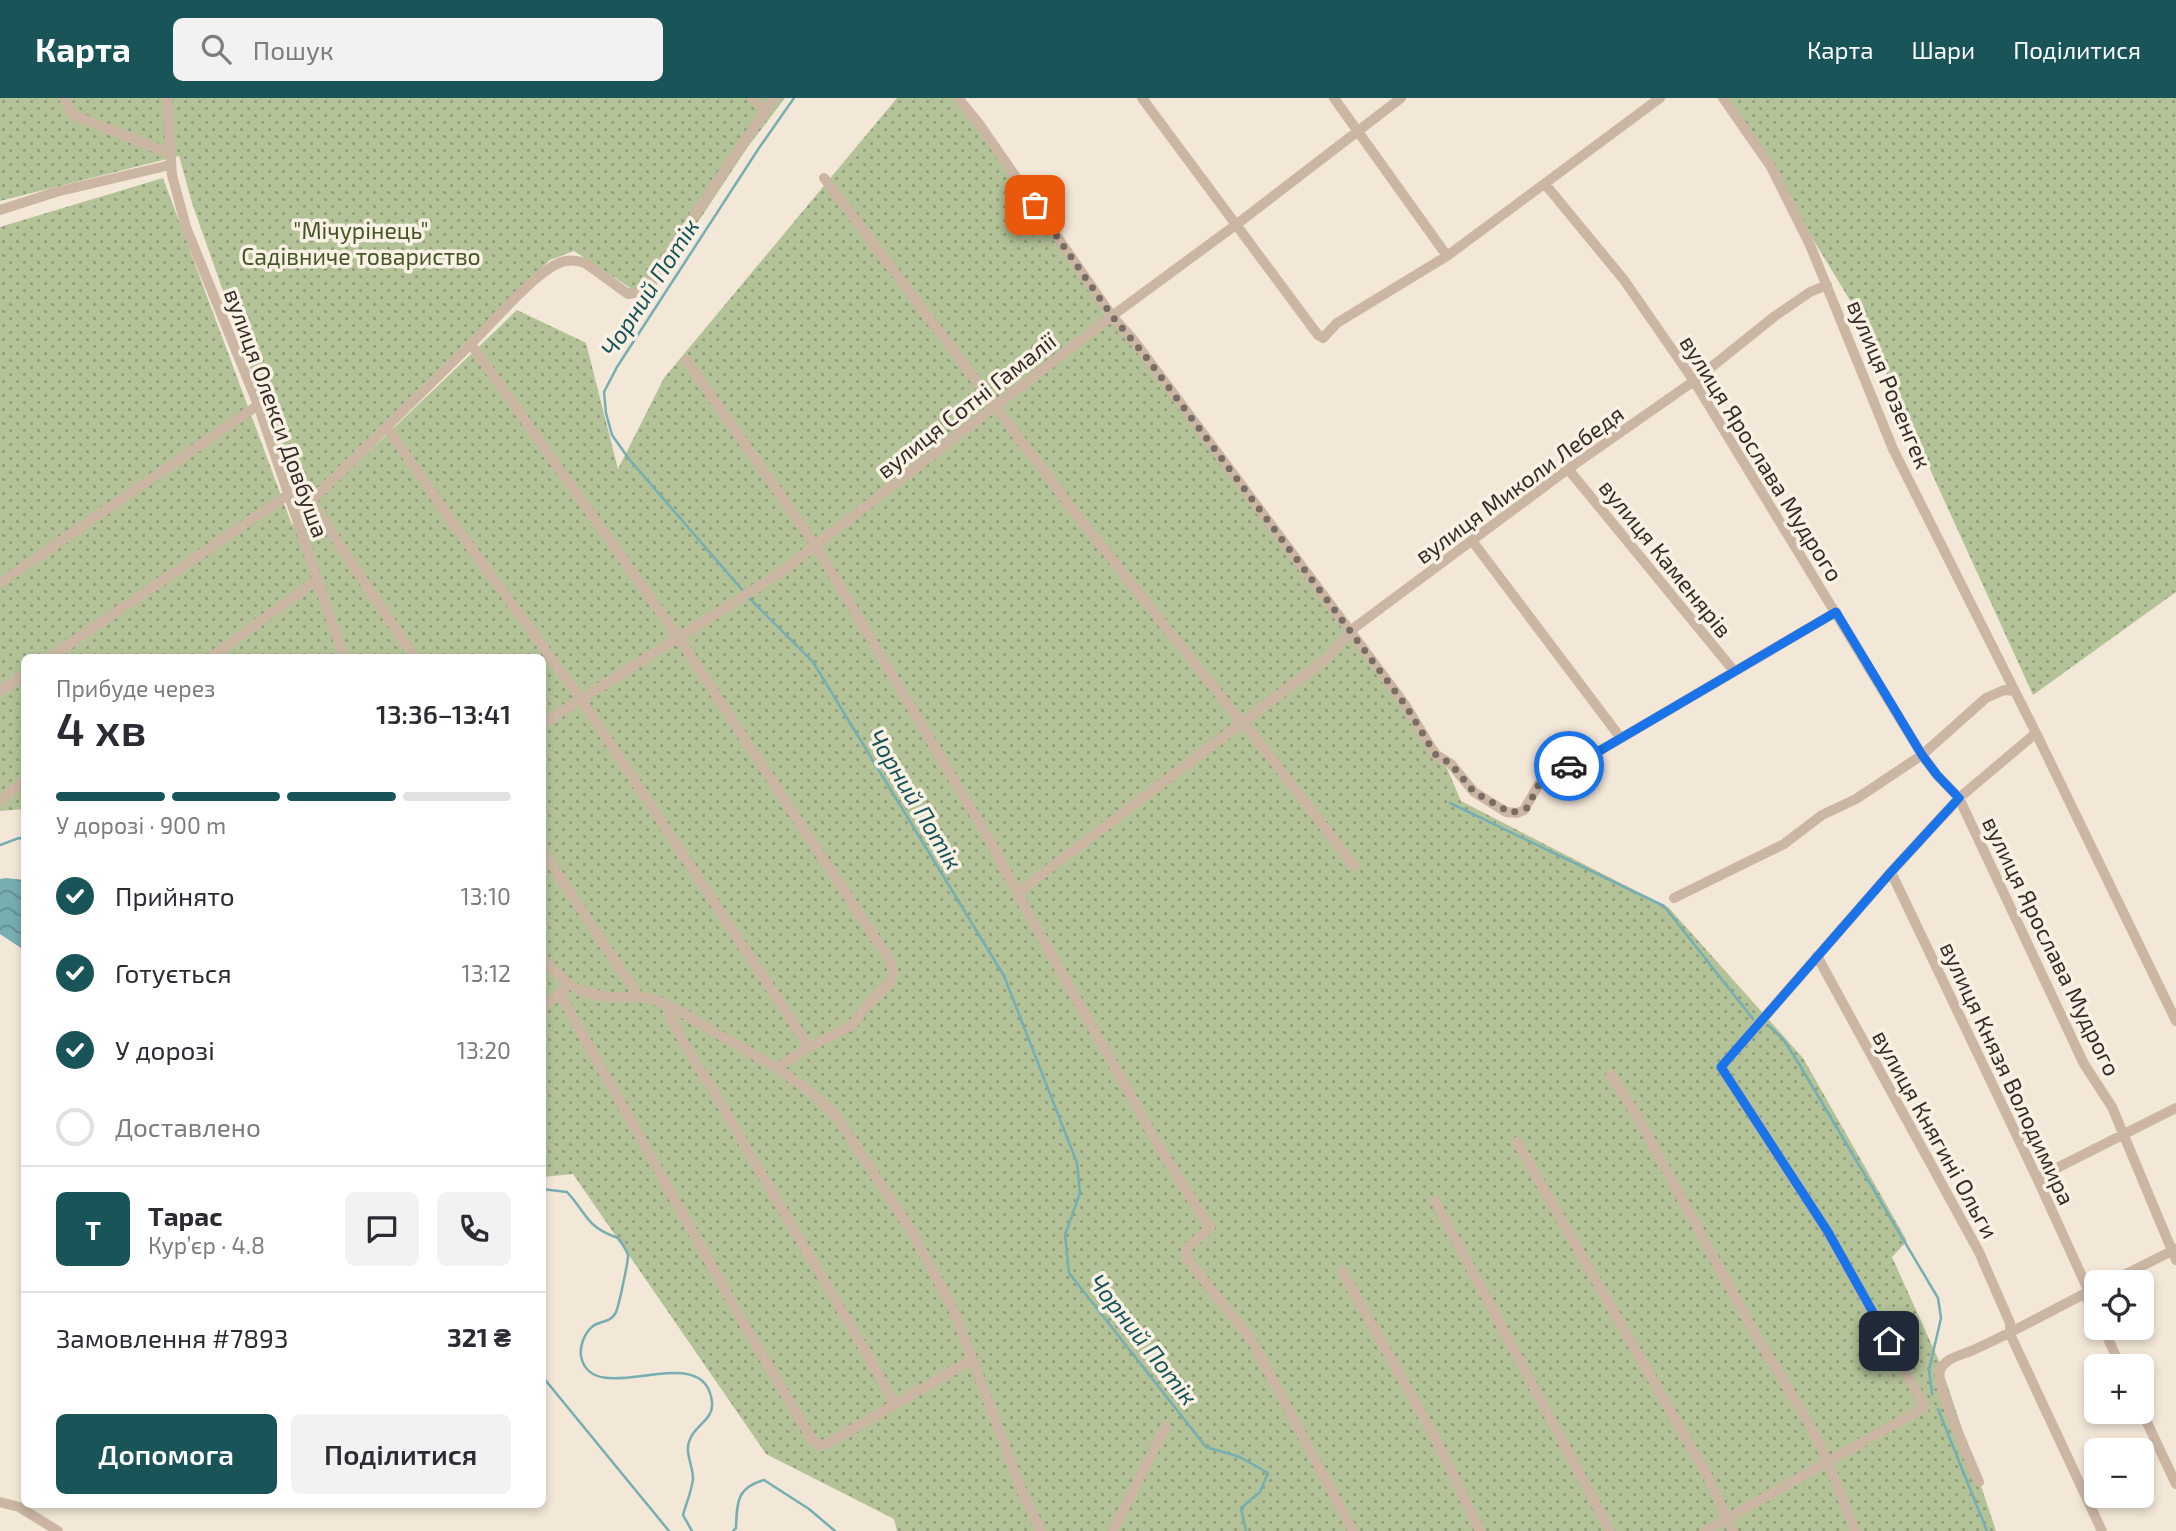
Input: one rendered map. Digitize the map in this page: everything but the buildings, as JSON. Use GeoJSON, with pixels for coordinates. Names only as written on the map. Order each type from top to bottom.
{"type":"FeatureCollection","features":[{"type":"Feature","properties":{"kind":"street"},"geometry":{"type":"LineString","coordinates":[[64,98],[71,112],[78,117],[169,153]]}},
{"type":"Feature","properties":{"kind":"street","name":"вулиця Олекси Довбуша"},"geometry":{"type":"LineString","coordinates":[[167,98],[170,164],[177,200],[190,239],[258,405],[343,654]]}},
{"type":"Feature","properties":{"kind":"street"},"geometry":{"type":"LineString","coordinates":[[752,98],[765,111]]}},
{"type":"Feature","properties":{"kind":"street"},"geometry":{"type":"LineString","coordinates":[[296,515],[543,273],[564,261],[577,260],[628,293],[643,290],[774,98]]}},
{"type":"Feature","properties":{"kind":"street"},"geometry":{"type":"LineString","coordinates":[[958,98],[980,125],[1112,316],[1143,353],[1406,706],[1435,754],[1451,764],[1474,792],[1506,812],[1519,812],[1527,808],[1542,781],[1836,612]]}},
{"type":"Feature","properties":{"kind":"street"},"geometry":{"type":"LineString","coordinates":[[1142,98],[1322,338],[1338,323],[1447,256],[1660,98]]}},
{"type":"Feature","properties":{"kind":"street"},"geometry":{"type":"LineString","coordinates":[[1334,98],[1447,256]]}},
{"type":"Feature","properties":{"kind":"street","name":"вулиця Сотні Гамалії"},"geometry":{"type":"LineString","coordinates":[[546,721],[753,590],[816,546],[1112,316],[1401,98]]}},
{"type":"Feature","properties":{"kind":"street","name":"вулиця Розенгек"},"geometry":{"type":"LineString","coordinates":[[1723,98],[1771,167],[1827,285],[1894,449],[2176,1021]]}},
{"type":"Feature","properties":{"kind":"street"},"geometry":{"type":"LineString","coordinates":[[0,210],[56,192],[170,164]]}},
{"type":"Feature","properties":{"kind":"street"},"geometry":{"type":"LineString","coordinates":[[824,178],[1077,516],[1249,729],[1354,866]]}},
{"type":"Feature","properties":{"kind":"street","name":"вулиця Ярослава Мудрого"},"geometry":{"type":"LineString","coordinates":[[1545,184],[1624,280],[1694,381],[1922,755],[1959,798],[2084,1064],[2112,1107],[2175,1254]]}},
{"type":"Feature","properties":{"kind":"street","name":"вулиця Миколи Лебедя"},"geometry":{"type":"LineString","coordinates":[[1017,893],[1325,660],[1350,632],[1568,469],[1694,381],[1774,316],[1810,292],[1827,285]]}},
{"type":"Feature","properties":{"kind":"street"},"geometry":{"type":"LineString","coordinates":[[471,344],[678,637],[890,961],[893,970],[891,982],[852,1025],[809,1047],[777,1068]]}},
{"type":"Feature","properties":{"kind":"street"},"geometry":{"type":"LineString","coordinates":[[686,360],[816,546],[993,846],[1161,1150],[1210,1228],[1186,1249],[1188,1259],[1252,1340],[1353,1531]]}},
{"type":"Feature","properties":{"kind":"street"},"geometry":{"type":"LineString","coordinates":[[0,583],[258,405]]}},
{"type":"Feature","properties":{"kind":"street"},"geometry":{"type":"LineString","coordinates":[[387,427],[450,519],[581,699],[809,1047]]}},
{"type":"Feature","properties":{"kind":"street","name":"вулиця Каменярів"},"geometry":{"type":"LineString","coordinates":[[1568,469],[1734,671]]}},
{"type":"Feature","properties":{"kind":"street"},"geometry":{"type":"LineString","coordinates":[[55,654],[289,494]]}},
{"type":"Feature","properties":{"kind":"street"},"geometry":{"type":"LineString","coordinates":[[311,502],[412,654]]}},
{"type":"Feature","properties":{"kind":"street"},"geometry":{"type":"LineString","coordinates":[[1473,542],[1620,737]]}},
{"type":"Feature","properties":{"kind":"street"},"geometry":{"type":"LineString","coordinates":[[215,654],[317,580]]}},
{"type":"Feature","properties":{"kind":"street"},"geometry":{"type":"LineString","coordinates":[[0,691],[21,677]]}},
{"type":"Feature","properties":{"kind":"street"},"geometry":{"type":"LineString","coordinates":[[1674,898],[1784,844],[1822,815],[1856,799],[1922,755],[1986,698],[2004,690],[2014,691]]}},
{"type":"Feature","properties":{"kind":"street"},"geometry":{"type":"LineString","coordinates":[[1705,1531],[1924,1407],[1828,1232],[1721,1067],[1959,798],[2036,733]]}},
{"type":"Feature","properties":{"kind":"street"},"geometry":{"type":"LineString","coordinates":[[0,800],[21,783]]}},
{"type":"Feature","properties":{"kind":"street"},"geometry":{"type":"LineString","coordinates":[[546,856],[639,997]]}},
{"type":"Feature","properties":{"kind":"street","name":"вулиця Князя Володимира"},"geometry":{"type":"LineString","coordinates":[[1891,872],[2084,1279]]}},
{"type":"Feature","properties":{"kind":"street","name":"вулиця Княгині Ольги"},"geometry":{"type":"LineString","coordinates":[[1817,956],[1979,1252],[2010,1323],[2010,1334],[2102,1531]]}},
{"type":"Feature","properties":{"kind":"street"},"geometry":{"type":"LineString","coordinates":[[546,962],[570,985],[584,993],[639,997],[666,1004],[777,1068],[822,1102],[842,1124],[912,1233],[959,1321],[1022,1491],[1041,1531]]}},
{"type":"Feature","properties":{"kind":"street"},"geometry":{"type":"LineString","coordinates":[[546,1004],[570,985]]}},
{"type":"Feature","properties":{"kind":"street"},"geometry":{"type":"LineString","coordinates":[[560,994],[744,1324],[813,1440],[819,1445],[827,1444],[973,1359]]}},
{"type":"Feature","properties":{"kind":"street"},"geometry":{"type":"LineString","coordinates":[[666,1004],[779,1207],[862,1344],[894,1404]]}},
{"type":"Feature","properties":{"kind":"street"},"geometry":{"type":"LineString","coordinates":[[1611,1075],[1637,1116],[1754,1332],[1798,1404],[1828,1462],[1855,1531]]}},
{"type":"Feature","properties":{"kind":"street"},"geometry":{"type":"LineString","coordinates":[[2037,1178],[2176,1108]]}},
{"type":"Feature","properties":{"kind":"street"},"geometry":{"type":"LineString","coordinates":[[1517,1142],[1707,1475],[1733,1531]]}},
{"type":"Feature","properties":{"kind":"street"},"geometry":{"type":"LineString","coordinates":[[1435,1201],[1610,1531]]}},
{"type":"Feature","properties":{"kind":"street"},"geometry":{"type":"LineString","coordinates":[[2138,1270],[2175,1254]]}},
{"type":"Feature","properties":{"kind":"street"},"geometry":{"type":"LineString","coordinates":[[1342,1272],[1434,1438],[1480,1531]]}},
{"type":"Feature","properties":{"kind":"street"},"geometry":{"type":"LineString","coordinates":[[1979,1482],[1944,1395],[1939,1375],[1944,1363],[2010,1334],[2084,1295]]}},
{"type":"Feature","properties":{"kind":"street"},"geometry":{"type":"LineString","coordinates":[[2148,1424],[2176,1484]]}},
{"type":"Feature","properties":{"kind":"street"},"geometry":{"type":"LineString","coordinates":[[1113,1531],[1166,1426]]}},
{"type":"Feature","properties":{"kind":"street"},"geometry":{"type":"LineString","coordinates":[[0,1502],[19,1507],[58,1531]]}},
{"type":"Feature","properties":{"kind":"green space","name":"\"Мічурінець\" Садівниче товариство"},"geometry":{"type":"Polygon","coordinates":[[[0,98],[785,98],[747,148],[647,299],[574,251],[550,260],[299,506],[192,203],[179,156],[0,201],[0,98]]]}},
{"type":"Feature","properties":{"kind":"green space"},"geometry":{"type":"Polygon","coordinates":[[[897,98],[955,98],[1439,750],[1461,801],[1669,908],[1803,1058],[1907,1241],[1892,1257],[1940,1363],[1996,1531],[897,1531],[894,1519],[766,1454],[573,1174],[546,1177],[546,654],[21,654],[21,809],[0,811],[0,227],[163,178],[292,525],[517,310],[586,343],[618,469],[664,378],[897,98]]]}},
{"type":"Feature","properties":{"kind":"green space"},"geometry":{"type":"Polygon","coordinates":[[[1727,98],[2176,98],[2176,592],[2033,695],[1862,320],[1727,98]]]}},
{"type":"Feature","properties":{"kind":"water"},"geometry":{"type":"Polygon","coordinates":[[[0,879],[21,880],[21,948],[0,934],[0,879]]]}},
{"type":"Feature","properties":{"kind":"waterway","name":"Чорний Потік"},"geometry":{"type":"LineString","coordinates":[[744,592],[629,459],[612,435],[604,392],[617,367],[794,98]]}},
{"type":"Feature","properties":{"kind":"waterway","name":"Чорний Потік"},"geometry":{"type":"LineString","coordinates":[[748,597],[813,662],[1004,976],[1077,1163],[1080,1193],[1065,1235],[1069,1273],[1206,1447],[1240,1457],[1268,1473],[1260,1492],[1241,1508],[1246,1531]]}},
{"type":"Feature","properties":{"kind":"waterway"},"geometry":{"type":"LineString","coordinates":[[1450,803],[1664,906],[1753,1019]]}},
{"type":"Feature","properties":{"kind":"waterway"},"geometry":{"type":"LineString","coordinates":[[0,845],[21,838]]}},
{"type":"Feature","properties":{"kind":"waterway"},"geometry":{"type":"LineString","coordinates":[[1768,1025],[1783,1039],[1799,1064],[1938,1298],[1941,1318],[1929,1370],[1932,1394]]}},
{"type":"Feature","properties":{"kind":"waterway"},"geometry":{"type":"LineString","coordinates":[[546,1189],[567,1192],[588,1220],[607,1234],[618,1238],[628,1254],[615,1314],[593,1326],[583,1341],[582,1360],[592,1373],[608,1378],[672,1373],[691,1375],[705,1384],[712,1408],[708,1417],[694,1432],[688,1447],[693,1479],[683,1515],[692,1531]]}},
{"type":"Feature","properties":{"kind":"waterway"},"geometry":{"type":"LineString","coordinates":[[546,1381],[669,1531]]}},
{"type":"Feature","properties":{"kind":"waterway"},"geometry":{"type":"LineString","coordinates":[[1938,1409],[1987,1531]]}},
{"type":"Feature","properties":{"kind":"waterway"},"geometry":{"type":"LineString","coordinates":[[733,1531],[736,1528],[738,1504],[743,1492],[764,1480],[809,1509],[835,1531]]}},
{"type":"Feature","properties":{"kind":"way so far"},"geometry":{"type":"LineString","coordinates":[[1035,205],[1112,316],[1143,353],[1406,706],[1435,754],[1451,764],[1474,792],[1511,813],[1527,808],[1539,784],[1569,766]]}},
{"type":"Feature","properties":{"kind":"route"},"geometry":{"type":"LineString","coordinates":[[1569,766],[1589,757],[1836,612],[1922,755],[1959,798],[1721,1067],[1828,1232],[1889,1341]]}}]}
